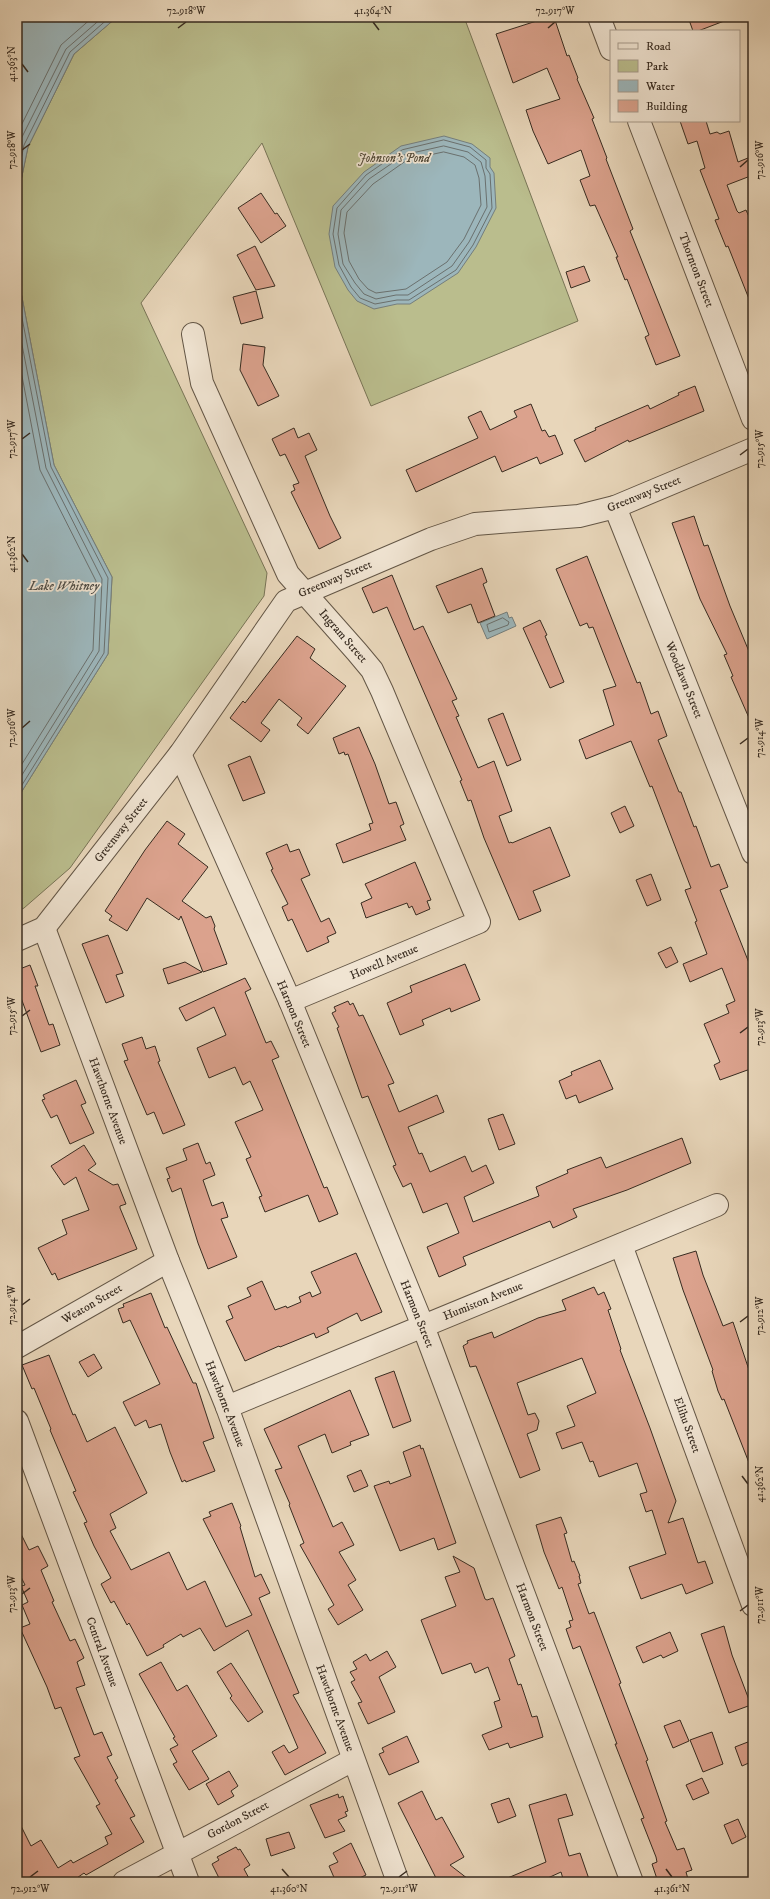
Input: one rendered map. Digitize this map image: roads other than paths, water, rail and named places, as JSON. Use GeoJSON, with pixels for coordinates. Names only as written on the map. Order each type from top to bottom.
{"type":"FeatureCollection","features":[{"type":"Feature","properties":{"kind":"street"},"geometry":{"type":"LineString","coordinates":[[599,17],[610,46]]}},
{"type":"Feature","properties":{"kind":"street","name":"Thornton Street"},"geometry":{"type":"LineString","coordinates":[[639,122],[753,419]]}},
{"type":"Feature","properties":{"kind":"street","name":"Ingram Street"},"geometry":{"type":"LineString","coordinates":[[193,334],[202,383],[288,574],[372,670],[479,922]]}},
{"type":"Feature","properties":{"kind":"street","name":"Greenway Street"},"geometry":{"type":"LineString","coordinates":[[17,940],[44,928],[180,754],[286,601],[303,592],[431,539],[475,524],[579,516],[615,507],[753,449]]}},
{"type":"Feature","properties":{"kind":"street","name":"Woodlawn Street"},"geometry":{"type":"LineString","coordinates":[[615,507],[753,853]]}},
{"type":"Feature","properties":{"kind":"street","name":"Harmon Street"},"geometry":{"type":"LineString","coordinates":[[180,754],[290,1001],[423,1326],[632,1882]]}},
{"type":"Feature","properties":{"kind":"street","name":"Howell Avenue"},"geometry":{"type":"LineString","coordinates":[[290,1001],[479,922]]}},
{"type":"Feature","properties":{"kind":"street","name":"Hawthorne Avenue"},"geometry":{"type":"LineString","coordinates":[[44,928],[168,1261],[227,1407],[398,1882]]}},
{"type":"Feature","properties":{"kind":"street","name":"Humiston Avenue"},"geometry":{"type":"LineString","coordinates":[[227,1407],[717,1204]]}},
{"type":"Feature","properties":{"kind":"street","name":"Elihu Street"},"geometry":{"type":"LineString","coordinates":[[621,1245],[753,1605]]}},
{"type":"Feature","properties":{"kind":"street","name":"Weaton Street"},"geometry":{"type":"LineString","coordinates":[[17,1347],[168,1261]]}},
{"type":"Feature","properties":{"kind":"street","name":"Central Avenue"},"geometry":{"type":"LineString","coordinates":[[17,1421],[188,1882]]}},
{"type":"Feature","properties":{"kind":"street","name":"Gordon Street"},"geometry":{"type":"LineString","coordinates":[[124,1882],[353,1760]]}},
{"type":"Feature","properties":{"kind":"water"},"geometry":{"type":"Polygon","coordinates":[[[17,17],[117,17],[74,54],[28,147],[17,200],[17,17]]]}},
{"type":"Feature","properties":{"kind":"water","name":"Johnson's Pond"},"geometry":{"type":"Polygon","coordinates":[[[444,136],[472,144],[490,158],[490,167],[494,173],[496,208],[476,247],[458,273],[410,304],[397,304],[374,309],[357,301],[348,290],[335,267],[329,234],[333,206],[364,172],[401,146],[444,136]]]}},
{"type":"Feature","properties":{"kind":"water","name":"Lake Whitney"},"geometry":{"type":"Polygon","coordinates":[[[17,271],[54,465],[112,577],[108,654],[17,799],[17,271]]]}},
{"type":"Feature","properties":{"kind":"water"},"geometry":{"type":"Polygon","coordinates":[[[507,612],[509,618],[512,617],[516,626],[487,639],[480,623],[507,612]]]}}]}
